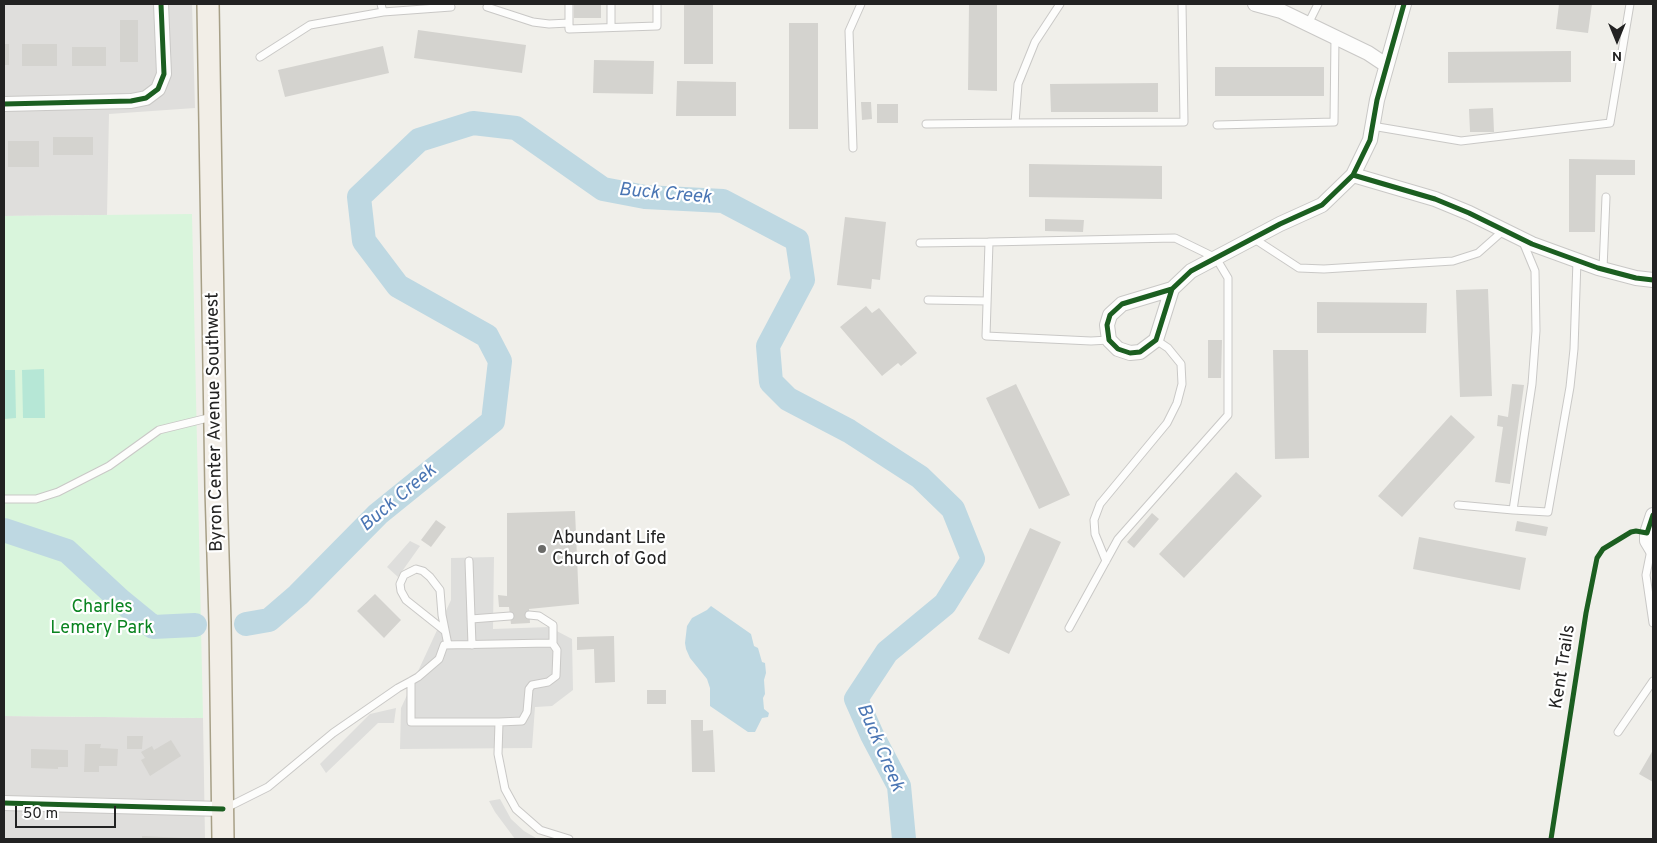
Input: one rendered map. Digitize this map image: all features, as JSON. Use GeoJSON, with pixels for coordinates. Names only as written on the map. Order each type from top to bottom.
{"type":"FeatureCollection","features":[{"type":"Feature","properties":{"kind":"main road","name":"Byron Center Avenue Southwest"},"geometry":{"type":"LineString","coordinates":[[208,4],[223,839]]}},
{"type":"Feature","properties":{"kind":"street"},"geometry":{"type":"LineString","coordinates":[[4,104],[131,101],[146,98],[158,89],[164,74],[161,4]]}},
{"type":"Feature","properties":{"kind":"street"},"geometry":{"type":"LineString","coordinates":[[1255,4],[1281,11],[1368,53],[1386,65]]}},
{"type":"Feature","properties":{"kind":"street"},"geometry":{"type":"LineString","coordinates":[[1172,289],[1156,340],[1140,352],[1130,354],[1118,349],[1109,340],[1107,325],[1110,315],[1122,304],[1172,289],[1191,271],[1253,238],[1322,205],[1353,175],[1370,140],[1377,100],[1404,4]]}},
{"type":"Feature","properties":{"kind":"street"},"geometry":{"type":"LineString","coordinates":[[1353,175],[1435,199],[1522,239],[1603,270],[1653,280]]}},
{"type":"Feature","properties":{"kind":"street"},"geometry":{"type":"LineString","coordinates":[[1652,550],[1646,541],[1653,515]]}},
{"type":"Feature","properties":{"kind":"street"},"geometry":{"type":"LineString","coordinates":[[4,803],[223,809]]}},
{"type":"Feature","properties":{"kind":"lane"},"geometry":{"type":"LineString","coordinates":[[381,4],[383,12]]}},
{"type":"Feature","properties":{"kind":"lane"},"geometry":{"type":"LineString","coordinates":[[568,4],[569,29],[657,26],[657,4]]}},
{"type":"Feature","properties":{"kind":"lane"},"geometry":{"type":"LineString","coordinates":[[611,4],[611,27]]}},
{"type":"Feature","properties":{"kind":"lane"},"geometry":{"type":"LineString","coordinates":[[853,148],[849,31],[861,4]]}},
{"type":"Feature","properties":{"kind":"lane"},"geometry":{"type":"LineString","coordinates":[[1015,123],[1018,84],[1035,42],[1060,4]]}},
{"type":"Feature","properties":{"kind":"lane"},"geometry":{"type":"LineString","coordinates":[[926,124],[1184,122],[1182,4]]}},
{"type":"Feature","properties":{"kind":"lane"},"geometry":{"type":"LineString","coordinates":[[1308,24],[1318,4]]}},
{"type":"Feature","properties":{"kind":"lane"},"geometry":{"type":"LineString","coordinates":[[1372,126],[1461,141],[1610,123],[1630,4]]}},
{"type":"Feature","properties":{"kind":"lane"},"geometry":{"type":"LineString","coordinates":[[260,57],[310,25],[383,12],[451,7]]}},
{"type":"Feature","properties":{"kind":"lane"},"geometry":{"type":"LineString","coordinates":[[487,8],[533,22],[550,24],[569,23]]}},
{"type":"Feature","properties":{"kind":"lane"},"geometry":{"type":"LineString","coordinates":[[1217,125],[1334,122],[1335,37]]}},
{"type":"Feature","properties":{"kind":"lane"},"geometry":{"type":"LineString","coordinates":[[1603,270],[1606,197]]}},
{"type":"Feature","properties":{"kind":"lane"},"geometry":{"type":"LineString","coordinates":[[1253,238],[1299,268],[1324,269],[1453,261],[1478,253],[1504,230]]}},
{"type":"Feature","properties":{"kind":"lane"},"geometry":{"type":"LineString","coordinates":[[920,242],[1175,238],[1216,258],[1228,278],[1228,415],[1118,539],[1068,628]]}},
{"type":"Feature","properties":{"kind":"lane"},"geometry":{"type":"LineString","coordinates":[[1513,510],[1532,384],[1536,331],[1535,271],[1522,239]]}},
{"type":"Feature","properties":{"kind":"lane"},"geometry":{"type":"LineString","coordinates":[[989,242],[986,336],[1091,341],[1109,340]]}},
{"type":"Feature","properties":{"kind":"lane"},"geometry":{"type":"LineString","coordinates":[[1458,504],[1548,512],[1570,387],[1574,348],[1577,260]]}},
{"type":"Feature","properties":{"kind":"lane"},"geometry":{"type":"LineString","coordinates":[[928,300],[987,301]]}},
{"type":"Feature","properties":{"kind":"lane"},"geometry":{"type":"LineString","coordinates":[[1106,561],[1096,534],[1094,520],[1100,504],[1167,423],[1177,403],[1182,384],[1181,364],[1168,348],[1156,340]]}},
{"type":"Feature","properties":{"kind":"lane"},"geometry":{"type":"LineString","coordinates":[[4,499],[36,499],[58,492],[109,466],[159,430],[215,416]]}},
{"type":"Feature","properties":{"kind":"lane"},"geometry":{"type":"LineString","coordinates":[[1652,550],[1646,575],[1653,623]]}},
{"type":"Feature","properties":{"kind":"lane"},"geometry":{"type":"LineString","coordinates":[[469,561],[472,645]]}},
{"type":"Feature","properties":{"kind":"lane"},"geometry":{"type":"LineString","coordinates":[[445,630],[406,600],[401,592],[400,584],[404,575],[416,569],[430,577],[440,590],[448,645]]}},
{"type":"Feature","properties":{"kind":"lane"},"geometry":{"type":"LineString","coordinates":[[411,681],[412,722],[499,722],[522,720],[527,712],[529,689],[532,685],[548,682],[556,676],[557,650],[553,644],[553,625],[539,616],[529,615]]}},
{"type":"Feature","properties":{"kind":"lane"},"geometry":{"type":"LineString","coordinates":[[471,619],[510,616]]}},
{"type":"Feature","properties":{"kind":"lane"},"geometry":{"type":"LineString","coordinates":[[223,809],[268,787],[333,733],[418,677],[439,660],[444,645],[553,644]]}},
{"type":"Feature","properties":{"kind":"lane"},"geometry":{"type":"LineString","coordinates":[[1618,732],[1653,681]]}},
{"type":"Feature","properties":{"kind":"lane"},"geometry":{"type":"LineString","coordinates":[[499,722],[498,754],[505,790],[516,809],[540,830],[569,839]]}},
{"type":"Feature","properties":{"kind":"shaded area"},"geometry":{"type":"Polygon","coordinates":[[[4,4],[192,4],[195,108],[109,114],[107,215],[4,216],[4,4]]]}},
{"type":"Feature","properties":{"kind":"shaded area"},"geometry":{"type":"Polygon","coordinates":[[[410,541],[420,546],[398,577],[387,567],[410,541]]]}},
{"type":"Feature","properties":{"kind":"shaded area"},"geometry":{"type":"Polygon","coordinates":[[[494,557],[493,629],[549,627],[572,639],[573,690],[552,706],[535,707],[532,748],[400,749],[401,708],[451,600],[451,558],[494,557]]]}},
{"type":"Feature","properties":{"kind":"shaded area"},"geometry":{"type":"Polygon","coordinates":[[[396,708],[394,723],[378,723],[326,773],[320,764],[370,714],[396,708]]]}},
{"type":"Feature","properties":{"kind":"shaded area"},"geometry":{"type":"Polygon","coordinates":[[[4,716],[203,718],[205,839],[4,839],[4,716]]]}},
{"type":"Feature","properties":{"kind":"shaded area"},"geometry":{"type":"Polygon","coordinates":[[[500,799],[511,819],[535,839],[515,839],[489,801],[500,799]]]}},
{"type":"Feature","properties":{"kind":"green space","name":"Charles Lemery Park"},"geometry":{"type":"Polygon","coordinates":[[[192,214],[203,718],[4,716],[4,216],[192,214]]]}},
{"type":"Feature","properties":{"kind":"green space"},"geometry":{"type":"Polygon","coordinates":[[[44,369],[45,418],[23,418],[22,370],[44,369]]]}},
{"type":"Feature","properties":{"kind":"green space"},"geometry":{"type":"Polygon","coordinates":[[[4,370],[15,370],[16,418],[4,419],[4,370]]]}},
{"type":"Feature","properties":{"kind":"water"},"geometry":{"type":"Polygon","coordinates":[[[711,606],[751,634],[754,646],[758,648],[762,662],[765,663],[765,694],[763,698],[764,709],[769,713],[768,717],[762,718],[755,732],[748,732],[710,706],[710,688],[707,679],[690,658],[686,649],[687,626],[692,618],[711,606]]]}},
{"type":"Feature","properties":{"kind":"building"},"geometry":{"type":"Polygon","coordinates":[[[574,4],[601,4],[601,18],[574,18],[574,4]]]}},
{"type":"Feature","properties":{"kind":"building"},"geometry":{"type":"Polygon","coordinates":[[[684,4],[713,4],[713,64],[684,64],[684,4]]]}},
{"type":"Feature","properties":{"kind":"building"},"geometry":{"type":"Polygon","coordinates":[[[969,4],[997,4],[997,91],[968,90],[969,4]]]}},
{"type":"Feature","properties":{"kind":"building"},"geometry":{"type":"Polygon","coordinates":[[[1559,4],[1592,4],[1588,33],[1556,29],[1559,4]]]}},
{"type":"Feature","properties":{"kind":"building"},"geometry":{"type":"Polygon","coordinates":[[[120,20],[138,20],[138,62],[120,62],[120,20]]]}},
{"type":"Feature","properties":{"kind":"building"},"geometry":{"type":"Polygon","coordinates":[[[789,23],[818,23],[818,129],[789,129],[789,23]]]}},
{"type":"Feature","properties":{"kind":"building"},"geometry":{"type":"Polygon","coordinates":[[[418,30],[526,45],[522,73],[414,58],[418,30]]]}},
{"type":"Feature","properties":{"kind":"building"},"geometry":{"type":"Polygon","coordinates":[[[4,44],[9,44],[9,65],[4,65],[4,44]]]}},
{"type":"Feature","properties":{"kind":"building"},"geometry":{"type":"Polygon","coordinates":[[[22,44],[57,44],[57,66],[22,66],[22,44]]]}},
{"type":"Feature","properties":{"kind":"building"},"geometry":{"type":"Polygon","coordinates":[[[383,46],[389,73],[285,97],[278,70],[383,46]]]}},
{"type":"Feature","properties":{"kind":"building"},"geometry":{"type":"Polygon","coordinates":[[[72,47],[106,47],[106,66],[72,66],[72,47]]]}},
{"type":"Feature","properties":{"kind":"building"},"geometry":{"type":"Polygon","coordinates":[[[1571,51],[1571,82],[1448,83],[1448,52],[1571,51]]]}},
{"type":"Feature","properties":{"kind":"building"},"geometry":{"type":"Polygon","coordinates":[[[594,60],[654,61],[653,94],[593,93],[594,60]]]}},
{"type":"Feature","properties":{"kind":"building"},"geometry":{"type":"Polygon","coordinates":[[[1215,67],[1324,67],[1324,96],[1215,96],[1215,67]]]}},
{"type":"Feature","properties":{"kind":"building"},"geometry":{"type":"Polygon","coordinates":[[[677,81],[736,82],[736,116],[676,116],[677,81]]]}},
{"type":"Feature","properties":{"kind":"building"},"geometry":{"type":"Polygon","coordinates":[[[1158,83],[1158,112],[1051,112],[1050,84],[1158,83]]]}},
{"type":"Feature","properties":{"kind":"building"},"geometry":{"type":"Polygon","coordinates":[[[861,102],[871,102],[872,119],[862,120],[861,102]]]}},
{"type":"Feature","properties":{"kind":"building"},"geometry":{"type":"Polygon","coordinates":[[[877,104],[898,104],[898,123],[877,123],[877,104]]]}},
{"type":"Feature","properties":{"kind":"building"},"geometry":{"type":"Polygon","coordinates":[[[1493,108],[1494,132],[1470,132],[1469,109],[1493,108]]]}},
{"type":"Feature","properties":{"kind":"building"},"geometry":{"type":"Polygon","coordinates":[[[53,137],[93,137],[93,155],[53,155],[53,137]]]}},
{"type":"Feature","properties":{"kind":"building"},"geometry":{"type":"Polygon","coordinates":[[[8,141],[39,141],[39,167],[8,167],[8,141]]]}},
{"type":"Feature","properties":{"kind":"building"},"geometry":{"type":"Polygon","coordinates":[[[1569,159],[1635,160],[1635,175],[1596,175],[1595,232],[1569,232],[1569,159]]]}},
{"type":"Feature","properties":{"kind":"building"},"geometry":{"type":"Polygon","coordinates":[[[1029,164],[1162,166],[1162,199],[1029,197],[1029,164]]]}},
{"type":"Feature","properties":{"kind":"building"},"geometry":{"type":"Polygon","coordinates":[[[845,217],[886,222],[880,280],[872,279],[871,289],[837,285],[845,217]]]}},
{"type":"Feature","properties":{"kind":"building"},"geometry":{"type":"Polygon","coordinates":[[[1045,219],[1084,220],[1083,232],[1045,231],[1045,219]]]}},
{"type":"Feature","properties":{"kind":"building"},"geometry":{"type":"Polygon","coordinates":[[[1488,289],[1492,396],[1460,397],[1456,290],[1488,289]]]}},
{"type":"Feature","properties":{"kind":"building"},"geometry":{"type":"Polygon","coordinates":[[[1317,302],[1427,303],[1426,333],[1317,333],[1317,302]]]}},
{"type":"Feature","properties":{"kind":"building"},"geometry":{"type":"Polygon","coordinates":[[[866,306],[872,313],[879,308],[917,353],[901,366],[898,363],[882,376],[840,327],[866,306]]]}},
{"type":"Feature","properties":{"kind":"building"},"geometry":{"type":"Polygon","coordinates":[[[1208,340],[1222,340],[1221,378],[1208,378],[1208,340]]]}},
{"type":"Feature","properties":{"kind":"building"},"geometry":{"type":"Polygon","coordinates":[[[1273,350],[1308,350],[1309,458],[1275,459],[1273,350]]]}},
{"type":"Feature","properties":{"kind":"building"},"geometry":{"type":"Polygon","coordinates":[[[1016,384],[1070,495],[1039,509],[986,398],[1016,384]]]}},
{"type":"Feature","properties":{"kind":"building"},"geometry":{"type":"Polygon","coordinates":[[[1512,384],[1524,385],[1510,484],[1495,482],[1503,427],[1497,426],[1498,415],[1508,417],[1512,384]]]}},
{"type":"Feature","properties":{"kind":"building"},"geometry":{"type":"Polygon","coordinates":[[[1451,415],[1475,437],[1402,517],[1378,496],[1451,415]]]}},
{"type":"Feature","properties":{"kind":"building"},"geometry":{"type":"Polygon","coordinates":[[[1236,472],[1262,496],[1184,578],[1159,554],[1236,472]]]}},
{"type":"Feature","properties":{"kind":"building","name":"Abundant Life Church of God"},"geometry":{"type":"Polygon","coordinates":[[[575,511],[579,604],[529,609],[530,623],[511,624],[509,607],[499,607],[498,595],[507,596],[507,513],[575,511]]]}},
{"type":"Feature","properties":{"kind":"building"},"geometry":{"type":"Polygon","coordinates":[[[1152,513],[1159,519],[1134,548],[1127,542],[1152,513]]]}},
{"type":"Feature","properties":{"kind":"building"},"geometry":{"type":"Polygon","coordinates":[[[436,520],[446,527],[431,547],[421,540],[436,520]]]}},
{"type":"Feature","properties":{"kind":"building"},"geometry":{"type":"Polygon","coordinates":[[[1517,521],[1548,527],[1546,536],[1515,531],[1517,521]]]}},
{"type":"Feature","properties":{"kind":"building"},"geometry":{"type":"Polygon","coordinates":[[[1030,528],[1061,542],[1009,654],[978,639],[1030,528]]]}},
{"type":"Feature","properties":{"kind":"building"},"geometry":{"type":"Polygon","coordinates":[[[1419,537],[1526,558],[1520,590],[1413,569],[1419,537]]]}},
{"type":"Feature","properties":{"kind":"building"},"geometry":{"type":"Polygon","coordinates":[[[375,594],[401,620],[384,638],[357,611],[375,594]]]}},
{"type":"Feature","properties":{"kind":"building"},"geometry":{"type":"Polygon","coordinates":[[[614,636],[615,682],[595,683],[594,649],[577,650],[577,637],[614,636]]]}},
{"type":"Feature","properties":{"kind":"building"},"geometry":{"type":"Polygon","coordinates":[[[647,690],[666,690],[666,704],[647,704],[647,690]]]}},
{"type":"Feature","properties":{"kind":"building"},"geometry":{"type":"Polygon","coordinates":[[[691,720],[703,720],[703,731],[713,730],[715,772],[692,772],[691,720]]]}},
{"type":"Feature","properties":{"kind":"building"},"geometry":{"type":"Polygon","coordinates":[[[127,736],[143,736],[142,749],[127,749],[127,736]]]}},
{"type":"Feature","properties":{"kind":"building"},"geometry":{"type":"Polygon","coordinates":[[[171,740],[181,756],[150,776],[141,760],[145,758],[141,752],[152,746],[154,750],[171,740]]]}},
{"type":"Feature","properties":{"kind":"building"},"geometry":{"type":"Polygon","coordinates":[[[85,744],[101,744],[100,748],[118,749],[117,766],[99,766],[99,772],[84,772],[85,744]]]}},
{"type":"Feature","properties":{"kind":"building"},"geometry":{"type":"Polygon","coordinates":[[[31,749],[68,750],[68,767],[58,767],[58,769],[31,768],[31,749]]]}},
{"type":"Feature","properties":{"kind":"building"},"geometry":{"type":"Polygon","coordinates":[[[1653,750],[1653,782],[1639,774],[1653,750]]]}},
{"type":"Feature","properties":{"kind":"building"},"geometry":{"type":"Polygon","coordinates":[[[142,836],[183,838],[183,839],[142,839],[142,836]]]}},
{"type":"Feature","properties":{"kind":"waterway","name":"Buck Creek"},"geometry":{"type":"LineString","coordinates":[[246,624],[269,620],[298,595],[378,514],[493,421],[500,361],[487,336],[398,286],[364,241],[359,197],[419,140],[473,123],[516,128],[603,189],[645,197],[723,201],[797,240],[803,280],[768,346],[771,382],[788,399],[849,431],[920,477],[953,509],[973,559],[945,604],[887,652],[856,699],[872,735],[899,786],[904,839]]}},
{"type":"Feature","properties":{"kind":"waterway","name":"Buck Creek"},"geometry":{"type":"LineString","coordinates":[[4,530],[67,551],[120,600],[153,627],[195,625]]}},
{"type":"Feature","properties":{"kind":"cycle path"},"geometry":{"type":"LineString","coordinates":[[4,104],[131,101],[146,98],[158,89],[164,74],[161,4]]}},
{"type":"Feature","properties":{"kind":"cycle path"},"geometry":{"type":"LineString","coordinates":[[1172,289],[1156,340],[1140,352],[1130,353],[1118,349],[1109,340],[1107,325],[1110,315],[1122,304],[1172,289],[1191,271],[1280,224],[1322,205],[1353,175],[1370,140],[1377,100],[1404,4]]}},
{"type":"Feature","properties":{"kind":"cycle path"},"geometry":{"type":"LineString","coordinates":[[1353,175],[1435,199],[1469,213],[1532,244],[1598,268],[1636,278],[1653,280]]}},
{"type":"Feature","properties":{"kind":"cycle path","name":"Kent Trails"},"geometry":{"type":"LineString","coordinates":[[1551,839],[1586,613],[1597,558],[1603,549],[1631,532],[1647,533],[1653,515]]}},
{"type":"Feature","properties":{"kind":"cycle path"},"geometry":{"type":"LineString","coordinates":[[4,803],[223,809]]}},
{"type":"Feature","properties":{"kind":"place","name":"Abundant Life Church of God"},"geometry":{"type":"Point","coordinates":[542,549]}}]}
